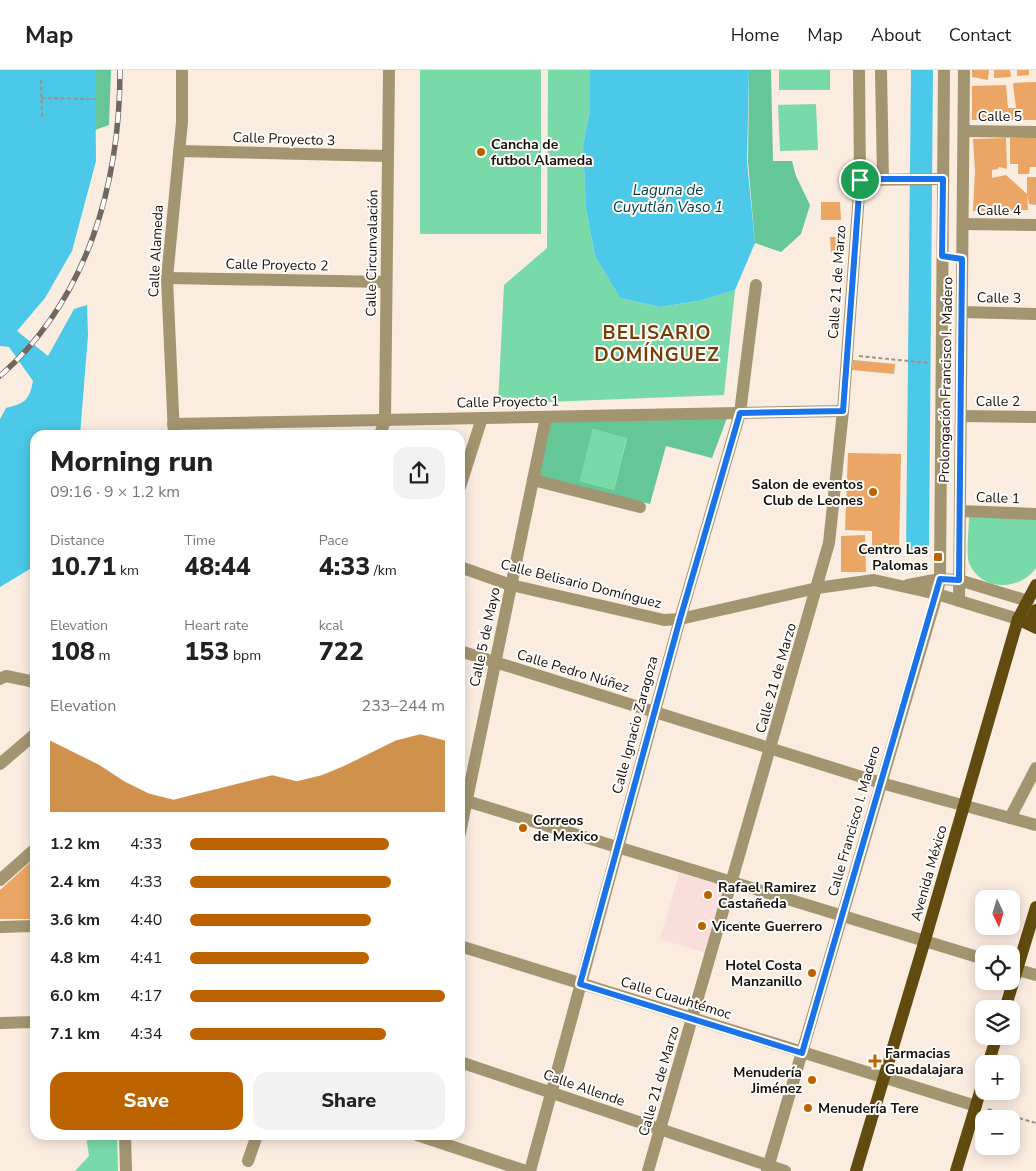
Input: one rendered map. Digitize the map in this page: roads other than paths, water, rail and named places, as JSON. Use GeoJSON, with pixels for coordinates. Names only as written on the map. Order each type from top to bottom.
{"type":"FeatureCollection","features":[{"type":"Feature","properties":{"kind":"main road","name":"Avenida México"},"geometry":{"type":"LineString","coordinates":[[856,1171],[964,805],[1028,623],[1036,585]]}},
{"type":"Feature","properties":{"kind":"main road"},"geometry":{"type":"LineString","coordinates":[[1020,952],[1036,907]]}},
{"type":"Feature","properties":{"kind":"main road"},"geometry":{"type":"LineString","coordinates":[[956,1171],[978,1100]]}},
{"type":"Feature","properties":{"kind":"street","name":"Calle Alameda"},"geometry":{"type":"LineString","coordinates":[[174,429],[167,278],[182,122],[182,70]]}},
{"type":"Feature","properties":{"kind":"street","name":"Calle Circunvalación"},"geometry":{"type":"LineString","coordinates":[[382,430],[385,420],[388,70]]}},
{"type":"Feature","properties":{"kind":"street","name":"Prolongación Francisco I. Madero"},"geometry":{"type":"LineString","coordinates":[[936,594],[940,579],[942,256],[939,179],[944,70]]}},
{"type":"Feature","properties":{"kind":"street","name":"Prolongación Francisco I. Madero"},"geometry":{"type":"LineString","coordinates":[[959,601],[964,70]]}},
{"type":"Feature","properties":{"kind":"street"},"geometry":{"type":"LineString","coordinates":[[859,74],[881,74],[883,179]]}},
{"type":"Feature","properties":{"kind":"street","name":"Calle 21 de Marzo"},"geometry":{"type":"LineString","coordinates":[[648,1171],[829,543],[843,411],[860,180],[859,74]]}},
{"type":"Feature","properties":{"kind":"street"},"geometry":{"type":"LineString","coordinates":[[944,84],[964,85]]}},
{"type":"Feature","properties":{"kind":"street","name":"Calle 5"},"geometry":{"type":"LineString","coordinates":[[964,131],[1036,132]]}},
{"type":"Feature","properties":{"kind":"street","name":"Calle Proyecto 3"},"geometry":{"type":"LineString","coordinates":[[179,151],[388,156]]}},
{"type":"Feature","properties":{"kind":"street"},"geometry":{"type":"LineString","coordinates":[[860,180],[939,179]]}},
{"type":"Feature","properties":{"kind":"street","name":"Calle 4"},"geometry":{"type":"LineString","coordinates":[[963,224],[1036,225]]}},
{"type":"Feature","properties":{"kind":"street"},"geometry":{"type":"LineString","coordinates":[[942,256],[962,259]]}},
{"type":"Feature","properties":{"kind":"street","name":"Calle Proyecto 2"},"geometry":{"type":"LineString","coordinates":[[167,278],[386,282]]}},
{"type":"Feature","properties":{"kind":"street","name":"Calle Ignacio Zaragoza"},"geometry":{"type":"LineString","coordinates":[[530,1171],[680,619],[740,413],[756,285]]}},
{"type":"Feature","properties":{"kind":"street","name":"Calle 3"},"geometry":{"type":"LineString","coordinates":[[962,312],[1036,314]]}},
{"type":"Feature","properties":{"kind":"street","name":"Calle Proyecto 1"},"geometry":{"type":"LineString","coordinates":[[174,429],[385,420],[843,411]]}},
{"type":"Feature","properties":{"kind":"street","name":"Calle 2"},"geometry":{"type":"LineString","coordinates":[[961,416],[1036,417]]}},
{"type":"Feature","properties":{"kind":"street","name":"Calle 5 de Mayo"},"geometry":{"type":"LineString","coordinates":[[465,791],[495,662],[546,417]]}},
{"type":"Feature","properties":{"kind":"street"},"geometry":{"type":"LineString","coordinates":[[465,471],[482,418]]}},
{"type":"Feature","properties":{"kind":"street"},"geometry":{"type":"LineString","coordinates":[[533,480],[640,506]]}},
{"type":"Feature","properties":{"kind":"street","name":"Calle 1"},"geometry":{"type":"LineString","coordinates":[[960,511],[1036,514]]}},
{"type":"Feature","properties":{"kind":"street","name":"Calle Belisario Domínguez"},"geometry":{"type":"LineString","coordinates":[[465,569],[511,585],[664,620],[680,619],[817,588],[874,580],[936,594],[1028,623]]}},
{"type":"Feature","properties":{"kind":"street"},"geometry":{"type":"LineString","coordinates":[[904,586],[940,579],[959,580],[1032,605]]}},
{"type":"Feature","properties":{"kind":"street","name":"Calle Francisco I. Madero"},"geometry":{"type":"LineString","coordinates":[[767,1168],[936,594]]}},
{"type":"Feature","properties":{"kind":"street","name":"Calle Pedro Núñez"},"geometry":{"type":"LineString","coordinates":[[465,653],[881,783],[1036,825]]}},
{"type":"Feature","properties":{"kind":"street"},"geometry":{"type":"LineString","coordinates":[[0,679],[6,676],[30,681]]}},
{"type":"Feature","properties":{"kind":"street"},"geometry":{"type":"LineString","coordinates":[[0,764],[30,738]]}},
{"type":"Feature","properties":{"kind":"street"},"geometry":{"type":"LineString","coordinates":[[1010,818],[1036,768]]}},
{"type":"Feature","properties":{"kind":"street"},"geometry":{"type":"LineString","coordinates":[[465,801],[975,956]]}},
{"type":"Feature","properties":{"kind":"street"},"geometry":{"type":"LineString","coordinates":[[0,880],[30,853]]}},
{"type":"Feature","properties":{"kind":"street"},"geometry":{"type":"LineString","coordinates":[[0,927],[30,926]]}},
{"type":"Feature","properties":{"kind":"street","name":"Calle Cuauhtémoc"},"geometry":{"type":"LineString","coordinates":[[465,948],[976,1106]]}},
{"type":"Feature","properties":{"kind":"street"},"geometry":{"type":"LineString","coordinates":[[1020,971],[1036,976]]}},
{"type":"Feature","properties":{"kind":"street"},"geometry":{"type":"LineString","coordinates":[[0,1023],[30,1022]]}},
{"type":"Feature","properties":{"kind":"street","name":"Calle Allende"},"geometry":{"type":"LineString","coordinates":[[465,1064],[661,1129],[767,1168],[784,1171]]}},
{"type":"Feature","properties":{"kind":"street"},"geometry":{"type":"LineString","coordinates":[[126,1140],[126,1171]]}},
{"type":"Feature","properties":{"kind":"street"},"geometry":{"type":"LineString","coordinates":[[248,1161],[255,1140]]}},
{"type":"Feature","properties":{"kind":"street"},"geometry":{"type":"LineString","coordinates":[[432,1140],[526,1171]]}},
{"type":"Feature","properties":{"kind":"water"},"geometry":{"type":"Polygon","coordinates":[[[0,70],[95,70],[96,161],[72,251],[45,298],[17,331],[48,356],[74,309],[87,305],[88,335],[80,430],[30,430],[30,569],[0,587],[0,419],[6,408],[22,403],[28,397],[33,381],[9,347],[0,346],[0,70]]]}},
{"type":"Feature","properties":{"kind":"water","name":"Laguna de Cuyutlán Vaso 1"},"geometry":{"type":"Polygon","coordinates":[[[590,70],[749,70],[747,162],[755,243],[735,290],[698,301],[660,307],[620,298],[595,256],[586,209],[583,146],[590,110],[590,70]]]}},
{"type":"Feature","properties":{"kind":"water"},"geometry":{"type":"Polygon","coordinates":[[[911,70],[933,70],[929,554],[906,553],[911,70]]]}},
{"type":"Feature","properties":{"kind":"railway"},"geometry":{"type":"LineString","coordinates":[[0,376],[30,345],[56,312],[77,275],[93,236],[105,196],[114,155],[120,70]]}},
{"type":"Feature","properties":{"kind":"place","name":"Cancha de futbol Alameda"},"geometry":{"type":"Point","coordinates":[481,152]}},
{"type":"Feature","properties":{"kind":"place","name":"Salon de eventos Club de Leones"},"geometry":{"type":"Point","coordinates":[873,492]}},
{"type":"Feature","properties":{"kind":"place","name":"Centro Las Palomas"},"geometry":{"type":"Point","coordinates":[938,557]}},
{"type":"Feature","properties":{"kind":"place","name":"Correos de Mexico"},"geometry":{"type":"Point","coordinates":[523,828]}},
{"type":"Feature","properties":{"kind":"place","name":"Rafael Ramirez Castañeda"},"geometry":{"type":"Point","coordinates":[708,895]}},
{"type":"Feature","properties":{"kind":"place","name":"Vicente Guerrero"},"geometry":{"type":"Point","coordinates":[702,926]}},
{"type":"Feature","properties":{"kind":"place","name":"Hotel Costa Manzanillo"},"geometry":{"type":"Point","coordinates":[812,973]}},
{"type":"Feature","properties":{"kind":"place","name":"Farmacias Guadalajara"},"geometry":{"type":"Point","coordinates":[875,1061]}},
{"type":"Feature","properties":{"kind":"place","name":"Menudería Jiménez"},"geometry":{"type":"Point","coordinates":[812,1080]}},
{"type":"Feature","properties":{"kind":"place","name":"Menudería Tere"},"geometry":{"type":"Point","coordinates":[808,1108]}},
{"type":"Feature","properties":{"kind":"district","name":"BELISARIO DOMÍNGUEZ"},"geometry":{"type":"Point","coordinates":[657,344]}}]}
